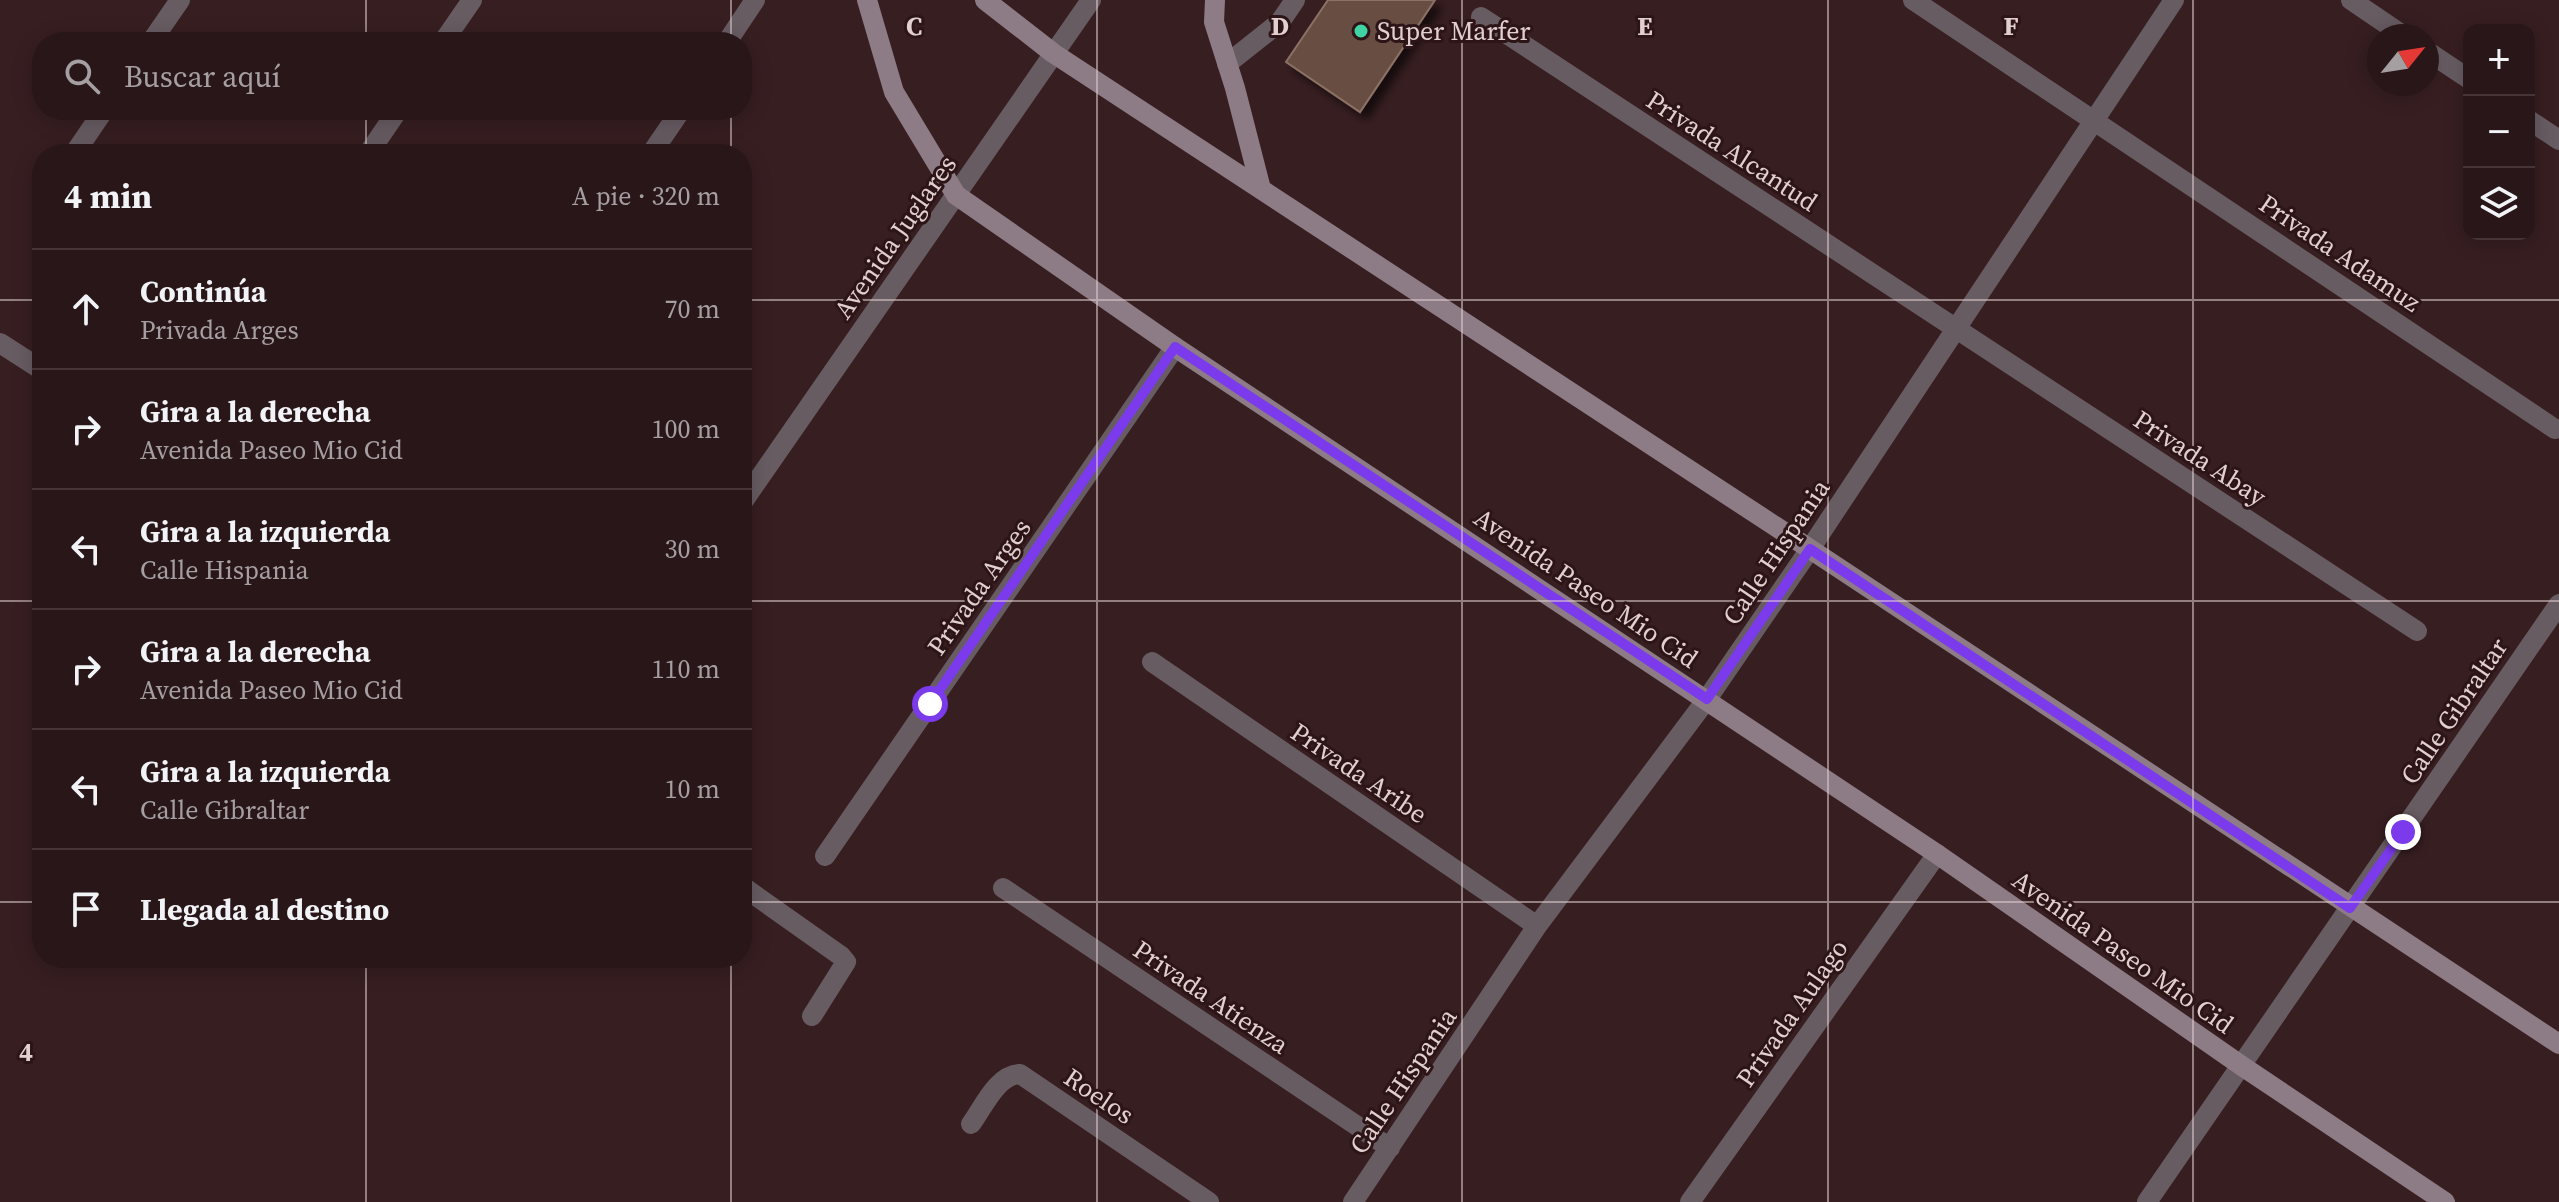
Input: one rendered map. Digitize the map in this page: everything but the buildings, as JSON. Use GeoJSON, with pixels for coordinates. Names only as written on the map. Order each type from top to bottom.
{"type":"FeatureCollection","features":[{"type":"Feature","properties":{"kind":"street"},"geometry":{"type":"LineString","coordinates":[[158,32],[180,0]]}},
{"type":"Feature","properties":{"kind":"street"},"geometry":{"type":"LineString","coordinates":[[450,32],[472,0]]}},
{"type":"Feature","properties":{"kind":"street"},"geometry":{"type":"LineString","coordinates":[[734,32],[755,0]]}},
{"type":"Feature","properties":{"kind":"street","name":"Avenida Paseo Mio Cid"},"geometry":{"type":"LineString","coordinates":[[867,0],[894,92],[956,195],[1175,347],[1937,854],[2242,1066],[2445,1202]]}},
{"type":"Feature","properties":{"kind":"street"},"geometry":{"type":"LineString","coordinates":[[985,0],[1053,53],[1810,549],[2350,908],[2557,1038]]}},
{"type":"Feature","properties":{"kind":"street","name":"Avenida Juglares"},"geometry":{"type":"LineString","coordinates":[[752,489],[1091,0]]}},
{"type":"Feature","properties":{"kind":"street"},"geometry":{"type":"LineString","coordinates":[[1215,0],[1214,22],[1261,189]]}},
{"type":"Feature","properties":{"kind":"street"},"geometry":{"type":"LineString","coordinates":[[1227,64],[1280,22],[1295,0]]}},
{"type":"Feature","properties":{"kind":"street","name":"Privada Adamuz"},"geometry":{"type":"LineString","coordinates":[[1913,0],[2555,429]]}},
{"type":"Feature","properties":{"kind":"street","name":"Calle Hispania"},"geometry":{"type":"LineString","coordinates":[[1353,1202],[1537,926],[1707,699],[1810,549],[2174,0]]}},
{"type":"Feature","properties":{"kind":"street"},"geometry":{"type":"LineString","coordinates":[[2351,0],[2386,24]]}},
{"type":"Feature","properties":{"kind":"street","name":"Privada Alcantud"},"geometry":{"type":"LineString","coordinates":[[1481,17],[1954,329]]}},
{"type":"Feature","properties":{"kind":"street"},"geometry":{"type":"LineString","coordinates":[[2439,59],[2463,75]]}},
{"type":"Feature","properties":{"kind":"street"},"geometry":{"type":"LineString","coordinates":[[81,144],[97,120]]}},
{"type":"Feature","properties":{"kind":"street"},"geometry":{"type":"LineString","coordinates":[[375,144],[391,120]]}},
{"type":"Feature","properties":{"kind":"street"},"geometry":{"type":"LineString","coordinates":[[658,144],[674,120]]}},
{"type":"Feature","properties":{"kind":"street"},"geometry":{"type":"LineString","coordinates":[[2535,124],[2559,140]]}},
{"type":"Feature","properties":{"kind":"street","name":"Privada Abay"},"geometry":{"type":"LineString","coordinates":[[1954,329],[2417,631]]}},
{"type":"Feature","properties":{"kind":"street"},"geometry":{"type":"LineString","coordinates":[[0,343],[32,364]]}},
{"type":"Feature","properties":{"kind":"street","name":"Privada Arges"},"geometry":{"type":"LineString","coordinates":[[825,856],[1175,347]]}},
{"type":"Feature","properties":{"kind":"street","name":"Calle Gibraltar"},"geometry":{"type":"LineString","coordinates":[[2147,1202],[2559,604]]}},
{"type":"Feature","properties":{"kind":"street","name":"Privada Aribe"},"geometry":{"type":"LineString","coordinates":[[1152,662],[1537,926]]}},
{"type":"Feature","properties":{"kind":"street","name":"Privada Aulago"},"geometry":{"type":"LineString","coordinates":[[1690,1202],[1937,854]]}},
{"type":"Feature","properties":{"kind":"street","name":"Privada Atienza"},"geometry":{"type":"LineString","coordinates":[[1003,888],[1390,1148]]}},
{"type":"Feature","properties":{"kind":"street"},"geometry":{"type":"LineString","coordinates":[[752,893],[846,962],[812,1016]]}},
{"type":"Feature","properties":{"kind":"street","name":"Roelos"},"geometry":{"type":"LineString","coordinates":[[971,1124],[1002,1081],[1010,1074],[1020,1074],[1209,1202]]}},
{"type":"Feature","properties":{"kind":"place","name":"Super Marfer"},"geometry":{"type":"Point","coordinates":[1361,31]}},
{"type":"Feature","properties":{"kind":"route"},"geometry":{"type":"LineString","coordinates":[[930,704],[1175,347],[1707,699],[1810,549],[2350,908],[2403,832]]}}]}
